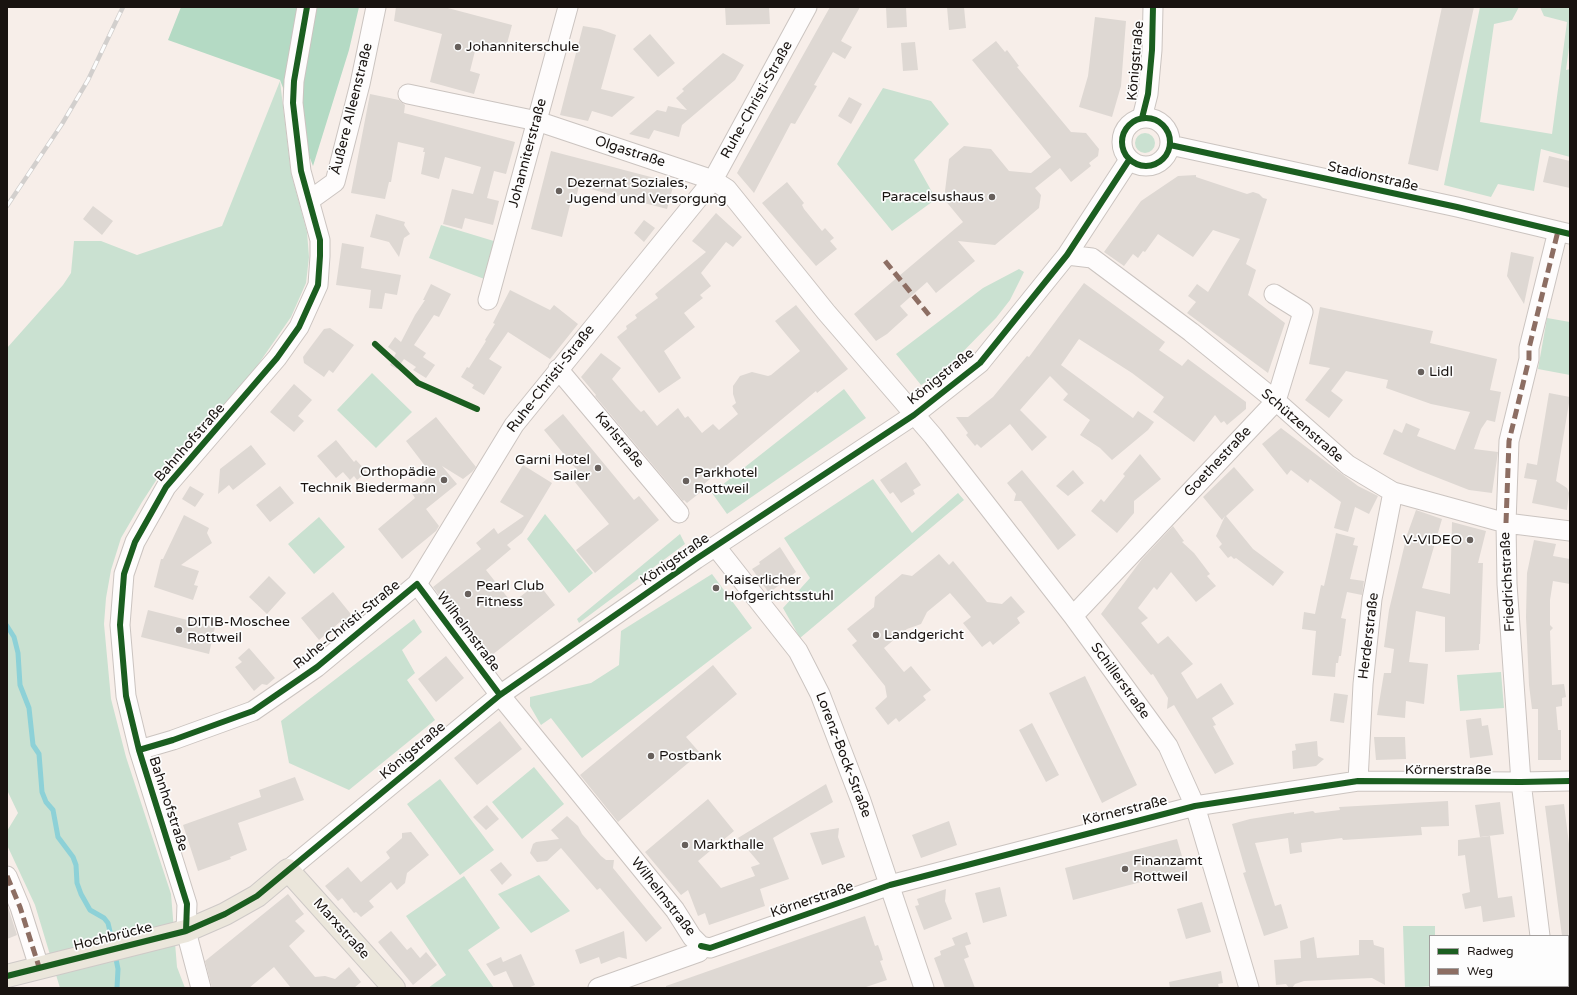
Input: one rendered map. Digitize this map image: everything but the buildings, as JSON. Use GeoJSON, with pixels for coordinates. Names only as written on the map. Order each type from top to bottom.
{"type":"FeatureCollection","features":[{"type":"Feature","properties":{"kind":"main road","name":"Königstraße"},"geometry":{"type":"LineString","coordinates":[[186,931],[225,914],[257,896],[288,870]]}},
{"type":"Feature","properties":{"kind":"main road","name":"Marxstraße"},"geometry":{"type":"LineString","coordinates":[[288,870],[394,988]]}},
{"type":"Feature","properties":{"kind":"main road","name":"Hochbrücke"},"geometry":{"type":"LineString","coordinates":[[7,976],[186,931]]}},
{"type":"Feature","properties":{"kind":"street","name":"Bahnhofstraße"},"geometry":{"type":"LineString","coordinates":[[202,988],[186,931],[187,904],[139,750],[126,696],[120,625],[124,574],[135,542],[166,486],[277,358],[299,327],[310,306],[318,285],[320,240],[301,170],[293,103],[294,81],[307,7]]}},
{"type":"Feature","properties":{"kind":"street","name":"Äußere Alleenstraße"},"geometry":{"type":"LineString","coordinates":[[310,200],[335,182],[360,84],[376,7]]}},
{"type":"Feature","properties":{"kind":"street","name":"Johanniterstraße"},"geometry":{"type":"LineString","coordinates":[[488,300],[568,7]]}},
{"type":"Feature","properties":{"kind":"street","name":"Ruhe-Christi-Straße"},"geometry":{"type":"LineString","coordinates":[[139,750],[173,740],[253,711],[318,667],[417,584],[514,425],[713,180],[807,7]]}},
{"type":"Feature","properties":{"kind":"street","name":"Königstraße"},"geometry":{"type":"LineString","coordinates":[[1142,118],[1148,94],[1152,50],[1153,7]]}},
{"type":"Feature","properties":{"kind":"street","name":"Olgastraße"},"geometry":{"type":"LineString","coordinates":[[408,94],[537,121],[713,180],[727,189],[826,312],[914,415]]}},
{"type":"Feature","properties":{"kind":"street","name":"Königstraße"},"geometry":{"type":"LineString","coordinates":[[288,870],[500,695],[716,547],[914,415],[980,363],[1067,255],[1129,160],[1124,154],[1121,139],[1128,125],[1142,118],[1149,118],[1163,124],[1167,130],[1170,145]]}},
{"type":"Feature","properties":{"kind":"street"},"geometry":{"type":"LineString","coordinates":[[1129,160],[1143,167],[1158,164],[1164,159],[1170,145]]}},
{"type":"Feature","properties":{"kind":"street","name":"Stadionstraße"},"geometry":{"type":"LineString","coordinates":[[1170,145],[1457,207],[1564,233]]}},
{"type":"Feature","properties":{"kind":"street","name":"Friedrichstraße"},"geometry":{"type":"LineString","coordinates":[[1540,935],[1521,782],[1507,584],[1506,523],[1510,441],[1529,359],[1529,348],[1564,233]]}},
{"type":"Feature","properties":{"kind":"street","name":"Schützenstraße"},"geometry":{"type":"LineString","coordinates":[[1067,255],[1092,258],[1191,332],[1276,401],[1348,465],[1393,492],[1506,523],[1570,531]]}},
{"type":"Feature","properties":{"kind":"street","name":"Goethestraße"},"geometry":{"type":"LineString","coordinates":[[1073,616],[1276,401],[1303,312],[1274,294]]}},
{"type":"Feature","properties":{"kind":"street","name":"Karlstraße"},"geometry":{"type":"LineString","coordinates":[[558,369],[679,513]]}},
{"type":"Feature","properties":{"kind":"street","name":"Schillerstraße"},"geometry":{"type":"LineString","coordinates":[[914,415],[933,436],[1073,616],[1168,746],[1195,806],[1249,988]]}},
{"type":"Feature","properties":{"kind":"street","name":"Herderstraße"},"geometry":{"type":"LineString","coordinates":[[1358,782],[1363,684],[1372,599],[1393,492]]}},
{"type":"Feature","properties":{"kind":"street","name":"Lorenz-Bock-Straße"},"geometry":{"type":"LineString","coordinates":[[716,547],[798,650],[820,694],[861,800],[924,988]]}},
{"type":"Feature","properties":{"kind":"street","name":"Wilhelmstraße"},"geometry":{"type":"LineString","coordinates":[[417,584],[500,695],[675,910],[692,937],[701,946]]}},
{"type":"Feature","properties":{"kind":"street","name":"Körnerstraße"},"geometry":{"type":"LineString","coordinates":[[701,946],[710,948],[890,885],[1195,806],[1358,782],[1570,781]]}},
{"type":"Feature","properties":{"kind":"street"},"geometry":{"type":"LineString","coordinates":[[7,876],[42,966]]}},
{"type":"Feature","properties":{"kind":"street"},"geometry":{"type":"LineString","coordinates":[[598,988],[699,952],[701,946]]}},
{"type":"Feature","properties":{"kind":"green space"},"geometry":{"type":"Polygon","coordinates":[[[181,7],[359,7],[349,50],[313,166],[280,80],[168,40],[181,7]]]}},
{"type":"Feature","properties":{"kind":"green space"},"geometry":{"type":"Polygon","coordinates":[[[1480,7],[1519,7],[1512,20],[1494,24],[1480,122],[1552,134],[1567,22],[1544,16],[1540,7],[1570,7],[1570,40],[1566,70],[1570,69],[1570,157],[1541,149],[1534,191],[1498,184],[1491,197],[1444,185],[1480,7]]]}},
{"type":"Feature","properties":{"kind":"green space"},"geometry":{"type":"Polygon","coordinates":[[[280,81],[291,173],[307,232],[309,257],[306,283],[291,317],[248,379],[157,479],[142,502],[121,538],[111,570],[106,598],[104,624],[111,699],[126,757],[171,894],[177,967],[185,988],[60,988],[35,905],[7,845],[7,831],[18,813],[7,790],[7,348],[63,285],[71,273],[74,241],[101,241],[137,255],[222,226],[280,81]]]}},
{"type":"Feature","properties":{"kind":"green space"},"geometry":{"type":"Polygon","coordinates":[[[883,88],[931,101],[949,124],[914,160],[936,199],[892,231],[837,164],[883,88]]]}},
{"type":"Feature","properties":{"kind":"green space"},"geometry":{"type":"Polygon","coordinates":[[[1145,133],[1152,136],[1155,143],[1152,150],[1145,153],[1138,150],[1135,143],[1138,136],[1145,133]]]}},
{"type":"Feature","properties":{"kind":"green space"},"geometry":{"type":"Polygon","coordinates":[[[441,225],[497,242],[487,280],[429,258],[441,225]]]}},
{"type":"Feature","properties":{"kind":"green space"},"geometry":{"type":"Polygon","coordinates":[[[1019,269],[1024,272],[1010,300],[996,318],[945,370],[921,385],[896,354],[983,288],[1019,269]]]}},
{"type":"Feature","properties":{"kind":"green space"},"geometry":{"type":"Polygon","coordinates":[[[1547,318],[1570,322],[1570,375],[1538,369],[1547,318]]]}},
{"type":"Feature","properties":{"kind":"green space"},"geometry":{"type":"Polygon","coordinates":[[[372,373],[412,412],[376,448],[337,410],[372,373]]]}},
{"type":"Feature","properties":{"kind":"green space"},"geometry":{"type":"Polygon","coordinates":[[[844,389],[866,418],[727,514],[712,493],[844,389]]]}},
{"type":"Feature","properties":{"kind":"green space"},"geometry":{"type":"Polygon","coordinates":[[[873,479],[912,533],[958,493],[964,500],[800,638],[783,608],[810,578],[784,538],[873,479]]]}},
{"type":"Feature","properties":{"kind":"green space"},"geometry":{"type":"Polygon","coordinates":[[[545,514],[593,573],[569,593],[527,539],[545,514]]]}},
{"type":"Feature","properties":{"kind":"green space"},"geometry":{"type":"Polygon","coordinates":[[[319,517],[345,547],[314,574],[288,544],[319,517]]]}},
{"type":"Feature","properties":{"kind":"green space"},"geometry":{"type":"Polygon","coordinates":[[[680,534],[685,544],[579,623],[577,619],[680,534]]]}},
{"type":"Feature","properties":{"kind":"green space"},"geometry":{"type":"Polygon","coordinates":[[[712,574],[752,628],[582,758],[551,718],[541,725],[530,706],[530,697],[591,683],[619,665],[621,631],[712,574]]]}},
{"type":"Feature","properties":{"kind":"green space"},"geometry":{"type":"Polygon","coordinates":[[[414,619],[422,632],[402,650],[415,673],[407,680],[435,720],[349,790],[289,763],[281,721],[414,619]]]}},
{"type":"Feature","properties":{"kind":"green space"},"geometry":{"type":"Polygon","coordinates":[[[1501,672],[1504,708],[1460,711],[1457,675],[1501,672]]]}},
{"type":"Feature","properties":{"kind":"green space"},"geometry":{"type":"Polygon","coordinates":[[[534,767],[564,804],[522,839],[492,802],[534,767]]]}},
{"type":"Feature","properties":{"kind":"green space"},"geometry":{"type":"Polygon","coordinates":[[[440,779],[494,850],[460,875],[407,804],[440,779]]]}},
{"type":"Feature","properties":{"kind":"green space"},"geometry":{"type":"Polygon","coordinates":[[[539,875],[570,911],[531,933],[498,894],[539,875]]]}},
{"type":"Feature","properties":{"kind":"green space"},"geometry":{"type":"Polygon","coordinates":[[[464,876],[500,928],[468,950],[494,988],[428,988],[446,975],[406,916],[464,876]]]}},
{"type":"Feature","properties":{"kind":"green space"},"geometry":{"type":"Polygon","coordinates":[[[1403,926],[1435,926],[1435,935],[1429,935],[1429,986],[1405,988],[1403,926]]]}},
{"type":"Feature","properties":{"kind":"waterway"},"geometry":{"type":"LineString","coordinates":[[7,626],[14,637],[18,653],[20,685],[29,708],[33,745],[39,754],[42,792],[46,802],[53,810],[58,837],[73,857],[76,865],[77,883],[81,894],[90,910],[104,918],[108,923],[113,944]]}},
{"type":"Feature","properties":{"kind":"waterway"},"geometry":{"type":"LineString","coordinates":[[115,954],[118,969],[117,988]]}},
{"type":"Feature","properties":{"kind":"railway"},"geometry":{"type":"LineString","coordinates":[[7,206],[62,124],[88,80],[123,7]]}},
{"type":"Feature","properties":{"kind":"marked path"},"geometry":{"type":"LineString","coordinates":[[1506,523],[1509,441],[1529,359],[1529,348],[1558,231]]}},
{"type":"Feature","properties":{"kind":"marked path"},"geometry":{"type":"LineString","coordinates":[[885,261],[929,315]]}},
{"type":"Feature","properties":{"kind":"marked path"},"geometry":{"type":"LineString","coordinates":[[7,876],[20,907],[39,967]]}},
{"type":"Feature","properties":{"kind":"cycle path"},"geometry":{"type":"LineString","coordinates":[[186,931],[187,904],[139,750],[126,696],[120,625],[124,574],[135,542],[166,487],[277,358],[299,327],[318,285],[320,240],[301,171],[293,103],[294,81],[307,7]]}},
{"type":"Feature","properties":{"kind":"cycle path"},"geometry":{"type":"LineString","coordinates":[[1142,118],[1148,94],[1152,50],[1153,7]]}},
{"type":"Feature","properties":{"kind":"cycle path"},"geometry":{"type":"LineString","coordinates":[[1141,118],[1151,118],[1160,122],[1166,128],[1169,133],[1170,142],[1169,151],[1160,162],[1151,166],[1141,166],[1132,162],[1126,156],[1122,147],[1122,137],[1126,128],[1132,122],[1141,118]]}},
{"type":"Feature","properties":{"kind":"cycle path"},"geometry":{"type":"LineString","coordinates":[[1170,145],[1457,207],[1570,234]]}},
{"type":"Feature","properties":{"kind":"cycle path"},"geometry":{"type":"LineString","coordinates":[[7,976],[186,931],[225,914],[257,896],[500,695],[696,559],[914,415],[980,363],[1067,255],[1129,160]]}},
{"type":"Feature","properties":{"kind":"cycle path"},"geometry":{"type":"LineString","coordinates":[[375,344],[418,383],[477,409]]}},
{"type":"Feature","properties":{"kind":"cycle path"},"geometry":{"type":"LineString","coordinates":[[139,750],[173,740],[253,711],[317,667],[417,584],[500,695]]}},
{"type":"Feature","properties":{"kind":"cycle path"},"geometry":{"type":"LineString","coordinates":[[701,946],[710,948],[890,885],[1195,806],[1358,781],[1570,781]]}},
{"type":"Feature","properties":{"kind":"place","name":"Johanniterschule"},"geometry":{"type":"Point","coordinates":[458,47]}},
{"type":"Feature","properties":{"kind":"place","name":"Dezernat Soziales, Jugend und Versorgung"},"geometry":{"type":"Point","coordinates":[559,191]}},
{"type":"Feature","properties":{"kind":"place","name":"Paracelsushaus"},"geometry":{"type":"Point","coordinates":[992,197]}},
{"type":"Feature","properties":{"kind":"place","name":"Lidl"},"geometry":{"type":"Point","coordinates":[1421,372]}},
{"type":"Feature","properties":{"kind":"place","name":"Garni Hotel Sailer"},"geometry":{"type":"Point","coordinates":[598,468]}},
{"type":"Feature","properties":{"kind":"place","name":"Orthopädie Technik Biedermann"},"geometry":{"type":"Point","coordinates":[444,480]}},
{"type":"Feature","properties":{"kind":"place","name":"Parkhotel Rottweil"},"geometry":{"type":"Point","coordinates":[686,481]}},
{"type":"Feature","properties":{"kind":"place","name":"V-VIDEO"},"geometry":{"type":"Point","coordinates":[1470,540]}},
{"type":"Feature","properties":{"kind":"place","name":"Kaiserlicher Hofgerichtsstuhl"},"geometry":{"type":"Point","coordinates":[716,588]}},
{"type":"Feature","properties":{"kind":"place","name":"Pearl Club Fitness"},"geometry":{"type":"Point","coordinates":[468,594]}},
{"type":"Feature","properties":{"kind":"place","name":"DITIB-Moschee Rottweil"},"geometry":{"type":"Point","coordinates":[179,630]}},
{"type":"Feature","properties":{"kind":"place","name":"Landgericht"},"geometry":{"type":"Point","coordinates":[876,635]}},
{"type":"Feature","properties":{"kind":"place","name":"Postbank"},"geometry":{"type":"Point","coordinates":[651,756]}},
{"type":"Feature","properties":{"kind":"place","name":"Markthalle"},"geometry":{"type":"Point","coordinates":[685,845]}},
{"type":"Feature","properties":{"kind":"place","name":"Finanzamt Rottweil"},"geometry":{"type":"Point","coordinates":[1125,869]}}]}
